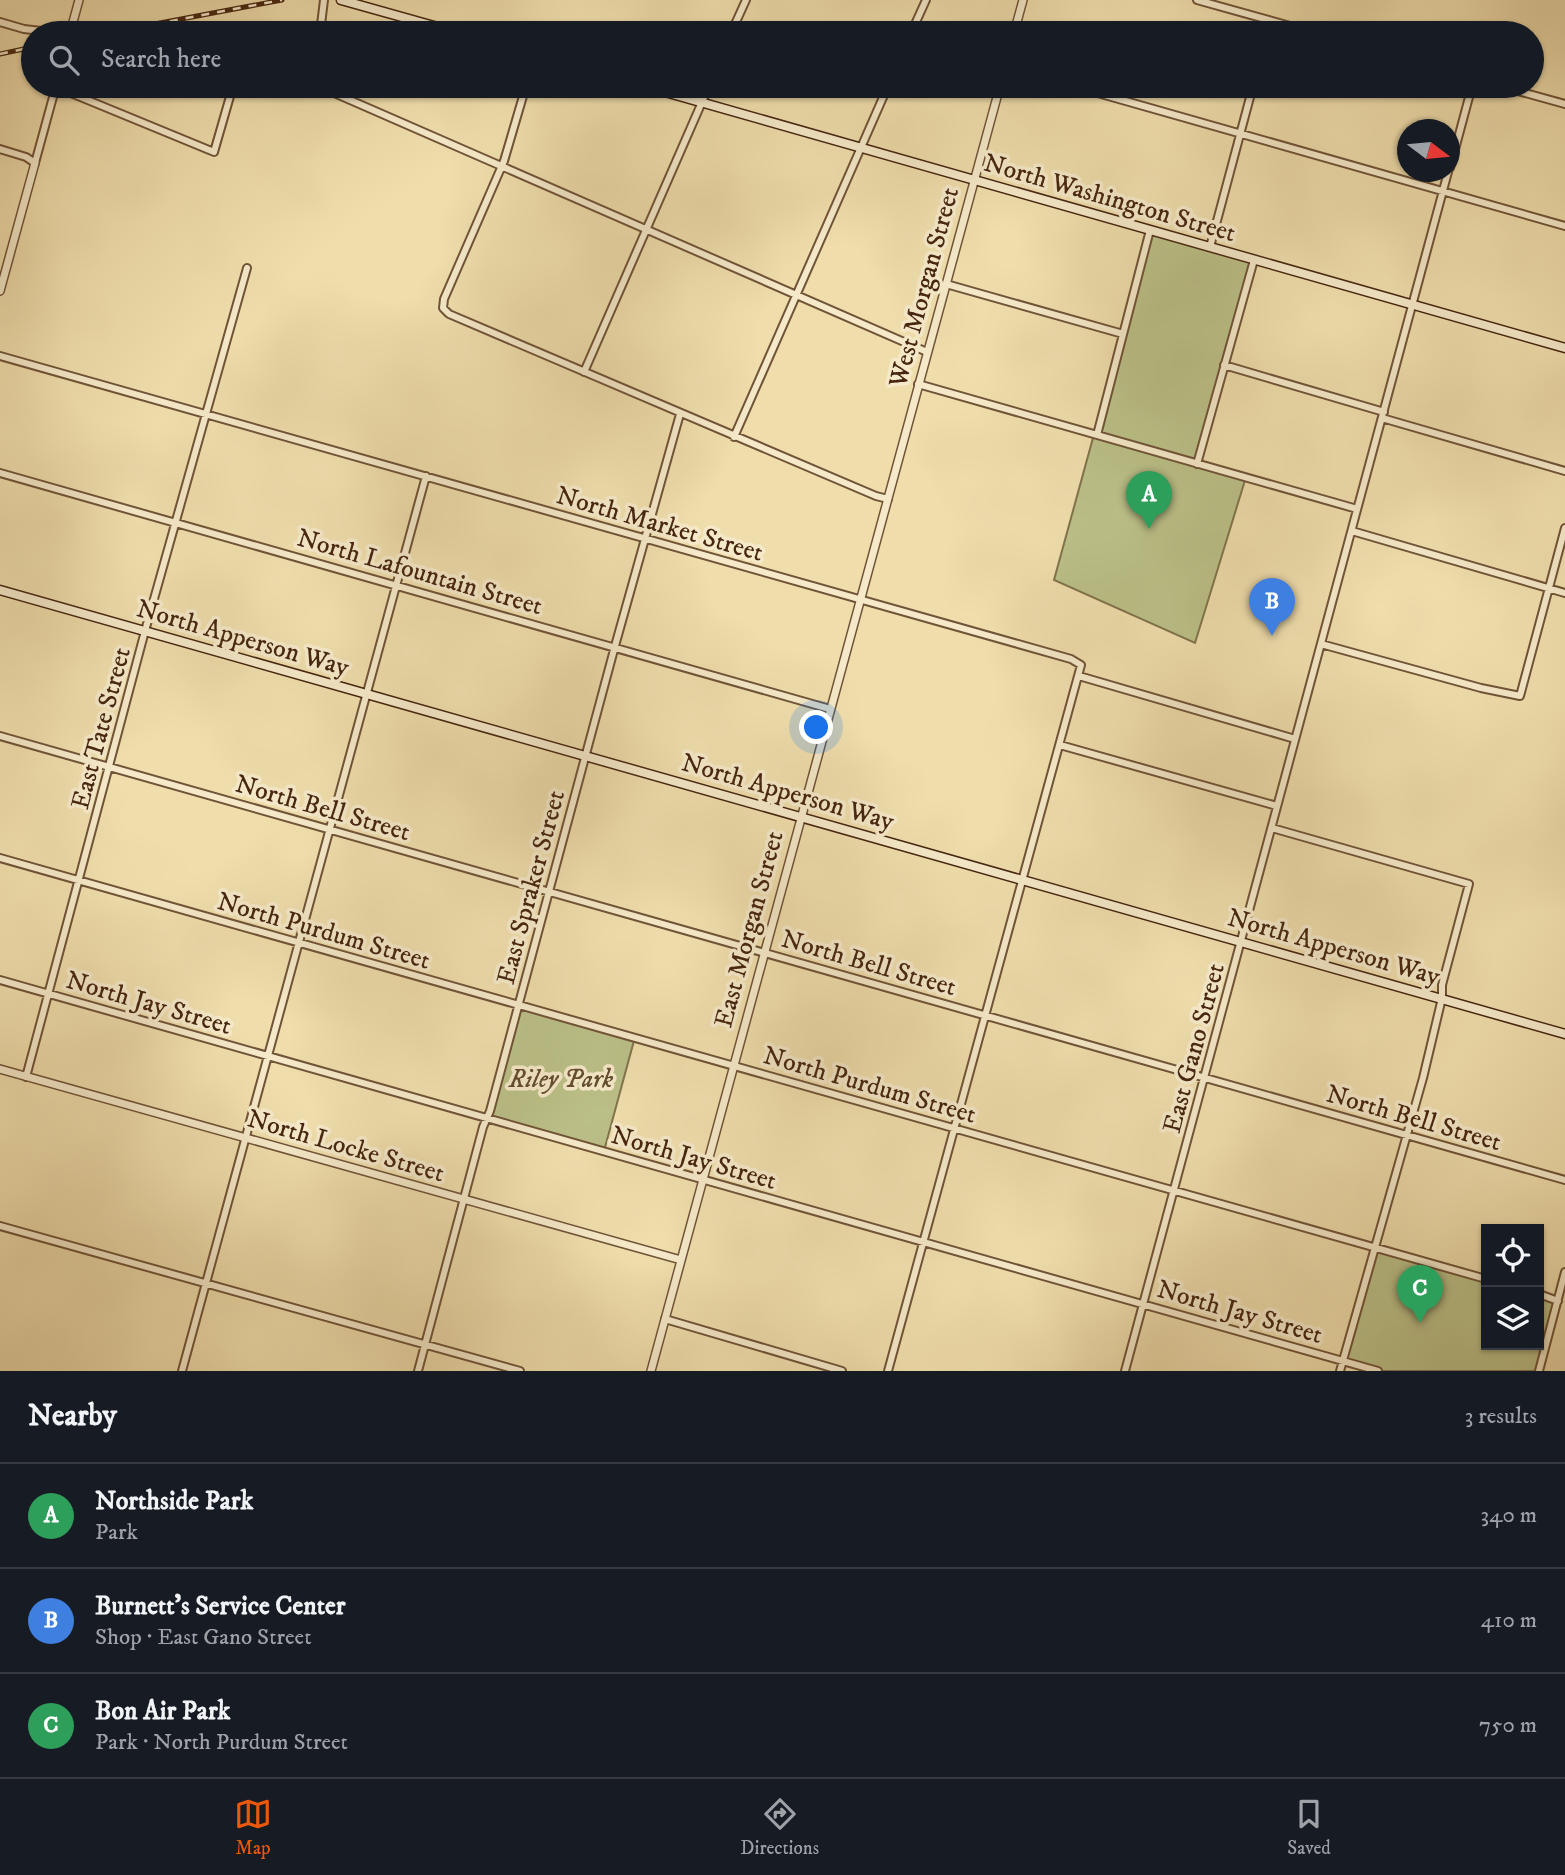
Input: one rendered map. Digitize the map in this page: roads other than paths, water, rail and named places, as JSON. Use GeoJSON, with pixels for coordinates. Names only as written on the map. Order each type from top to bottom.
{"type":"FeatureCollection","features":[{"type":"Feature","properties":{"kind":"main road"},"geometry":{"type":"LineString","coordinates":[[341,0],[416,21]]}},
{"type":"Feature","properties":{"kind":"main road","name":"North Washington Street"},"geometry":{"type":"LineString","coordinates":[[688,98],[1565,348]]}},
{"type":"Feature","properties":{"kind":"main road","name":"North Apperson Way"},"geometry":{"type":"LineString","coordinates":[[0,590],[1565,1034]]}},
{"type":"Feature","properties":{"kind":"street"},"geometry":{"type":"LineString","coordinates":[[73,21],[79,0]]}},
{"type":"Feature","properties":{"kind":"street"},"geometry":{"type":"LineString","coordinates":[[321,21],[324,0]]}},
{"type":"Feature","properties":{"kind":"street"},"geometry":{"type":"LineString","coordinates":[[737,21],[746,0]]}},
{"type":"Feature","properties":{"kind":"street"},"geometry":{"type":"LineString","coordinates":[[916,21],[926,0]]}},
{"type":"Feature","properties":{"kind":"street"},"geometry":{"type":"LineString","coordinates":[[1017,21],[1023,0]]}},
{"type":"Feature","properties":{"kind":"street"},"geometry":{"type":"LineString","coordinates":[[1197,0],[1272,21]]}},
{"type":"Feature","properties":{"kind":"street"},"geometry":{"type":"LineString","coordinates":[[0,22],[21,26]]}},
{"type":"Feature","properties":{"kind":"street"},"geometry":{"type":"LineString","coordinates":[[0,291],[53,98]]}},
{"type":"Feature","properties":{"kind":"street"},"geometry":{"type":"LineString","coordinates":[[85,98],[214,152],[230,98]]}},
{"type":"Feature","properties":{"kind":"street"},"geometry":{"type":"LineString","coordinates":[[345,98],[927,352]]}},
{"type":"Feature","properties":{"kind":"street"},"geometry":{"type":"LineString","coordinates":[[522,98],[501,166],[444,299],[443,308],[449,314],[680,414],[888,499]]}},
{"type":"Feature","properties":{"kind":"street"},"geometry":{"type":"LineString","coordinates":[[584,372],[704,98]]}},
{"type":"Feature","properties":{"kind":"street"},"geometry":{"type":"LineString","coordinates":[[734,437],[883,98]]}},
{"type":"Feature","properties":{"kind":"street","name":"West Morgan Street"},"geometry":{"type":"LineString","coordinates":[[888,499],[997,98]]}},
{"type":"Feature","properties":{"kind":"street"},"geometry":{"type":"LineString","coordinates":[[1115,98],[1565,226]]}},
{"type":"Feature","properties":{"kind":"street"},"geometry":{"type":"LineString","coordinates":[[1210,247],[1250,98]]}},
{"type":"Feature","properties":{"kind":"street","name":"East Gano Street"},"geometry":{"type":"LineString","coordinates":[[1460,130],[1469,98]]}},
{"type":"Feature","properties":{"kind":"street"},"geometry":{"type":"LineString","coordinates":[[1543,98],[1565,104]]}},
{"type":"Feature","properties":{"kind":"street"},"geometry":{"type":"LineString","coordinates":[[0,149],[26,157],[35,163]]}},
{"type":"Feature","properties":{"kind":"street","name":"East Gano Street"},"geometry":{"type":"LineString","coordinates":[[1125,1371],[1446,182]]}},
{"type":"Feature","properties":{"kind":"street"},"geometry":{"type":"LineString","coordinates":[[1097,435],[1150,230]]}},
{"type":"Feature","properties":{"kind":"street"},"geometry":{"type":"LineString","coordinates":[[1197,464],[1254,260]]}},
{"type":"Feature","properties":{"kind":"street","name":"East Tate Street"},"geometry":{"type":"LineString","coordinates":[[26,1077],[145,631],[247,268]]}},
{"type":"Feature","properties":{"kind":"street"},"geometry":{"type":"LineString","coordinates":[[946,284],[1123,334]]}},
{"type":"Feature","properties":{"kind":"street","name":"North Market Street"},"geometry":{"type":"LineString","coordinates":[[0,356],[1071,659],[1081,666],[1079,676],[1295,738]]}},
{"type":"Feature","properties":{"kind":"street"},"geometry":{"type":"LineString","coordinates":[[1224,365],[1565,471]]}},
{"type":"Feature","properties":{"kind":"street"},"geometry":{"type":"LineString","coordinates":[[919,384],[1357,509]]}},
{"type":"Feature","properties":{"kind":"street","name":"East Spraker Street"},"geometry":{"type":"LineString","coordinates":[[418,1371],[680,414]]}},
{"type":"Feature","properties":{"kind":"street","name":"North Lafountain Street"},"geometry":{"type":"LineString","coordinates":[[0,473],[830,709]]}},
{"type":"Feature","properties":{"kind":"street"},"geometry":{"type":"LineString","coordinates":[[182,1371],[426,476]]}},
{"type":"Feature","properties":{"kind":"street","name":"East Morgan Street"},"geometry":{"type":"LineString","coordinates":[[651,1371],[888,499]]}},
{"type":"Feature","properties":{"kind":"street"},"geometry":{"type":"LineString","coordinates":[[1321,644],[1481,688],[1520,696],[1565,528]]}},
{"type":"Feature","properties":{"kind":"street"},"geometry":{"type":"LineString","coordinates":[[1352,531],[1565,593]]}},
{"type":"Feature","properties":{"kind":"street"},"geometry":{"type":"LineString","coordinates":[[888,1371],[1079,676]]}},
{"type":"Feature","properties":{"kind":"street","name":"North Bell Street"},"geometry":{"type":"LineString","coordinates":[[0,736],[1565,1180]]}},
{"type":"Feature","properties":{"kind":"street"},"geometry":{"type":"LineString","coordinates":[[1060,745],[1277,806]]}},
{"type":"Feature","properties":{"kind":"street"},"geometry":{"type":"LineString","coordinates":[[1272,828],[1469,884],[1442,985],[1442,998],[1423,1078],[1340,1371]]}},
{"type":"Feature","properties":{"kind":"street","name":"North Purdum Street"},"geometry":{"type":"LineString","coordinates":[[0,858],[1481,1278]]}},
{"type":"Feature","properties":{"kind":"street","name":"North Jay Street"},"geometry":{"type":"LineString","coordinates":[[0,981],[1378,1371]]}},
{"type":"Feature","properties":{"kind":"street","name":"North Locke Street"},"geometry":{"type":"LineString","coordinates":[[0,1069],[681,1260]]}},
{"type":"Feature","properties":{"kind":"street"},"geometry":{"type":"LineString","coordinates":[[0,1226],[520,1371]]}},
{"type":"Feature","properties":{"kind":"street"},"geometry":{"type":"LineString","coordinates":[[1539,1371],[1565,1272]]}},
{"type":"Feature","properties":{"kind":"street"},"geometry":{"type":"LineString","coordinates":[[1544,1296],[1558,1301]]}},
{"type":"Feature","properties":{"kind":"street"},"geometry":{"type":"LineString","coordinates":[[665,1319],[842,1371]]}},
{"type":"Feature","properties":{"kind":"railway"},"geometry":{"type":"LineString","coordinates":[[171,21],[282,0]]}},
{"type":"Feature","properties":{"kind":"railway"},"geometry":{"type":"LineString","coordinates":[[0,54],[21,50]]}},
{"type":"Feature","properties":{"kind":"place","name":"Northside Park"},"geometry":{"type":"Point","coordinates":[1149,529]}},
{"type":"Feature","properties":{"kind":"place","name":"Burnett's Service Center"},"geometry":{"type":"Point","coordinates":[1272,636]}},
{"type":"Feature","properties":{"kind":"place","name":"Bon Air Park"},"geometry":{"type":"Point","coordinates":[1420,1323]}},
{"type":"Feature","properties":{"kind":"park label","name":"Riley Park"},"geometry":{"type":"Point","coordinates":[561,1078]}}]}
